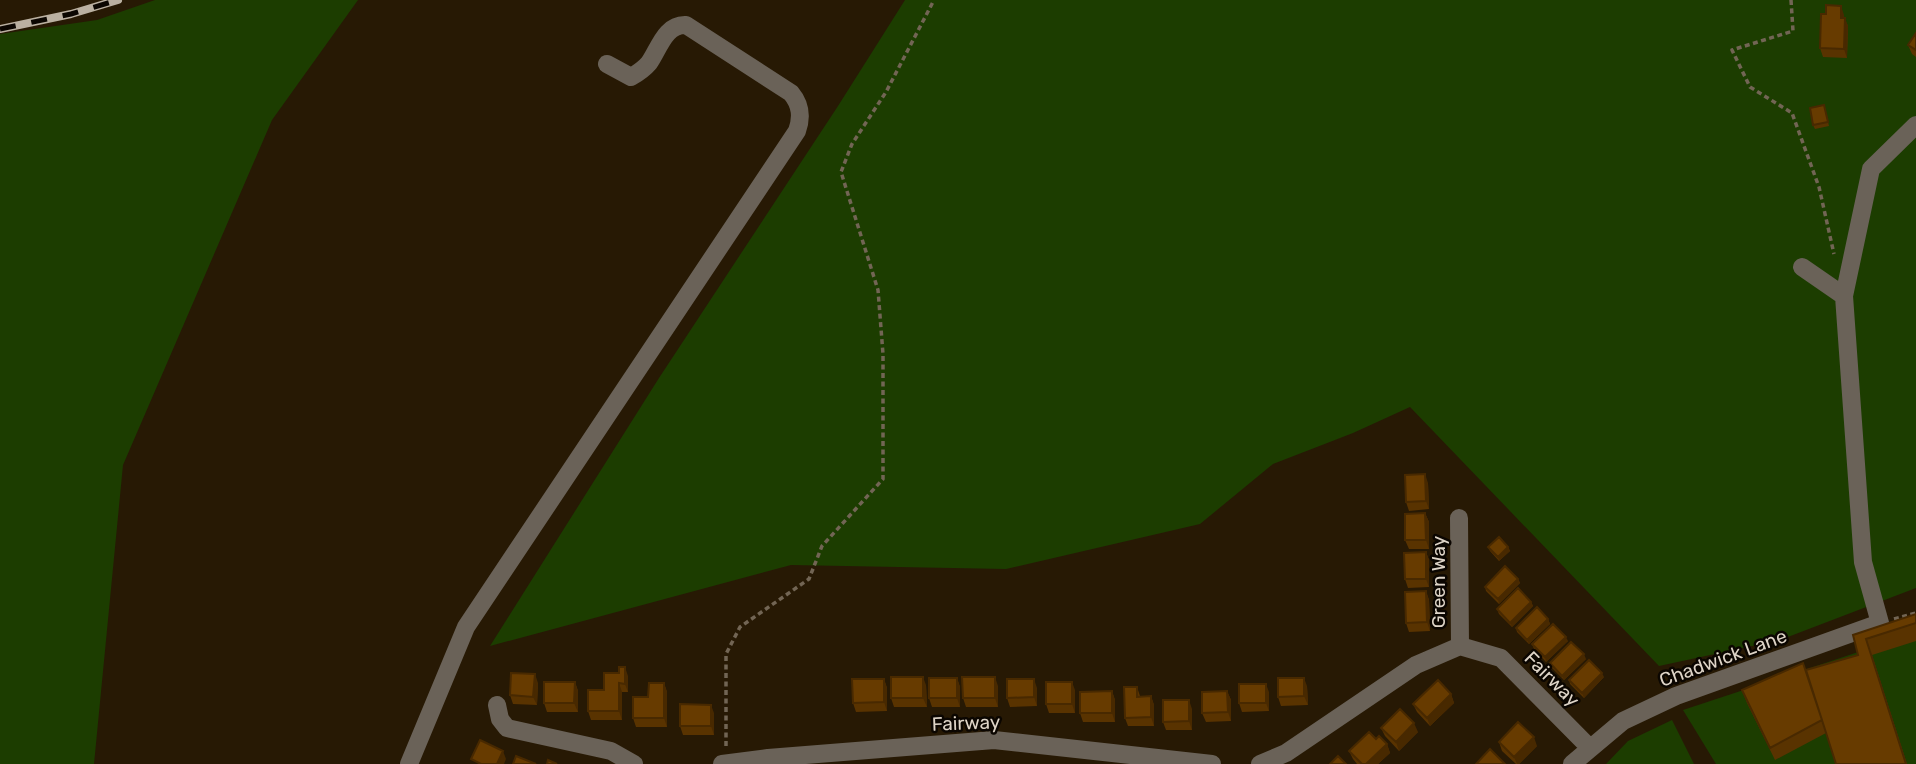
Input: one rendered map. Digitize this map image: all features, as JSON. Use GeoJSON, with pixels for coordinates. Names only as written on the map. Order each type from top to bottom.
{"type":"FeatureCollection","features":[{"type":"Feature","properties":{"kind":"street"},"geometry":{"type":"LineString","coordinates":[[409,764],[466,627],[706,271],[801,121],[800,108],[791,93],[686,25],[679,25],[669,32],[648,64],[631,77],[607,64]]}},
{"type":"Feature","properties":{"kind":"street"},"geometry":{"type":"LineString","coordinates":[[1802,267],[1844,296],[1871,169],[1916,125]]}},
{"type":"Feature","properties":{"kind":"street","name":"Chadwick Lane"},"geometry":{"type":"LineString","coordinates":[[1572,764],[1623,721],[1676,696],[1880,624],[1863,562],[1844,296]]}},
{"type":"Feature","properties":{"kind":"street","name":"Green Way"},"geometry":{"type":"LineString","coordinates":[[1459,518],[1460,646]]}},
{"type":"Feature","properties":{"kind":"street","name":"Fairway"},"geometry":{"type":"LineString","coordinates":[[1460,646],[1501,658],[1590,748]]}},
{"type":"Feature","properties":{"kind":"street"},"geometry":{"type":"LineString","coordinates":[[1260,764],[1286,753],[1416,665],[1460,646]]}},
{"type":"Feature","properties":{"kind":"street"},"geometry":{"type":"LineString","coordinates":[[497,705],[500,719],[508,728],[517,732],[611,751],[634,764]]}},
{"type":"Feature","properties":{"kind":"street","name":"Fairway"},"geometry":{"type":"LineString","coordinates":[[724,763],[994,740],[1212,764]]}},
{"type":"Feature","properties":{"kind":"path"},"geometry":{"type":"LineString","coordinates":[[724,763],[726,653],[740,627],[809,579],[822,546],[883,479],[883,354],[878,290],[841,172],[852,144],[886,92],[934,0]]}},
{"type":"Feature","properties":{"kind":"path"},"geometry":{"type":"LineString","coordinates":[[1791,0],[1793,31],[1732,50],[1750,87],[1792,113],[1819,187],[1835,255]]}},
{"type":"Feature","properties":{"kind":"green space"},"geometry":{"type":"Polygon","coordinates":[[[155,0],[358,0],[272,120],[123,465],[94,764],[0,764],[0,34],[97,20],[155,0]]]}},
{"type":"Feature","properties":{"kind":"green space"},"geometry":{"type":"Polygon","coordinates":[[[905,0],[1916,0],[1916,588],[1780,640],[1659,666],[1410,407],[1353,433],[1273,464],[1200,524],[1006,569],[791,565],[490,646],[659,378],[905,0]]]}},
{"type":"Feature","properties":{"kind":"green space"},"geometry":{"type":"Polygon","coordinates":[[[1916,633],[1916,764],[1716,764],[1683,710],[1916,633]]]}},
{"type":"Feature","properties":{"kind":"green space"},"geometry":{"type":"Polygon","coordinates":[[[1672,720],[1694,764],[1606,764],[1628,741],[1672,720]]]}},
{"type":"Feature","properties":{"kind":"building"},"geometry":{"type":"Polygon","coordinates":[[[1826,5],[1841,6],[1841,18],[1845,18],[1844,49],[1820,48],[1821,14],[1826,14],[1826,5]]]}},
{"type":"Feature","properties":{"kind":"building"},"geometry":{"type":"Polygon","coordinates":[[[1916,33],[1916,50],[1908,45],[1916,33]]]}},
{"type":"Feature","properties":{"kind":"building"},"geometry":{"type":"Polygon","coordinates":[[[1824,105],[1828,122],[1813,125],[1810,108],[1824,105]]]}},
{"type":"Feature","properties":{"kind":"building"},"geometry":{"type":"Polygon","coordinates":[[[1425,474],[1426,501],[1406,502],[1405,475],[1425,474]]]}},
{"type":"Feature","properties":{"kind":"building"},"geometry":{"type":"Polygon","coordinates":[[[1425,513],[1426,540],[1405,540],[1405,514],[1425,513]]]}},
{"type":"Feature","properties":{"kind":"building"},"geometry":{"type":"Polygon","coordinates":[[[1499,537],[1508,547],[1498,557],[1488,547],[1499,537]]]}},
{"type":"Feature","properties":{"kind":"building"},"geometry":{"type":"Polygon","coordinates":[[[1426,552],[1426,579],[1405,579],[1404,553],[1426,552]]]}},
{"type":"Feature","properties":{"kind":"building"},"geometry":{"type":"Polygon","coordinates":[[[1505,566],[1518,579],[1498,599],[1485,587],[1505,566]]]}},
{"type":"Feature","properties":{"kind":"building"},"geometry":{"type":"Polygon","coordinates":[[[1518,588],[1531,602],[1510,623],[1497,609],[1518,588]]]}},
{"type":"Feature","properties":{"kind":"building"},"geometry":{"type":"Polygon","coordinates":[[[1426,591],[1427,622],[1406,623],[1405,592],[1426,591]]]}},
{"type":"Feature","properties":{"kind":"building"},"geometry":{"type":"Polygon","coordinates":[[[1537,607],[1548,619],[1527,640],[1516,628],[1537,607]]]}},
{"type":"Feature","properties":{"kind":"building"},"geometry":{"type":"Polygon","coordinates":[[[1916,614],[1916,623],[1866,639],[1906,764],[1836,764],[1806,670],[1858,655],[1853,635],[1916,614]]]}},
{"type":"Feature","properties":{"kind":"building"},"geometry":{"type":"Polygon","coordinates":[[[1553,624],[1566,637],[1545,657],[1532,644],[1553,624]]]}},
{"type":"Feature","properties":{"kind":"building"},"geometry":{"type":"Polygon","coordinates":[[[1571,642],[1584,654],[1562,676],[1550,663],[1571,642]]]}},
{"type":"Feature","properties":{"kind":"building"},"geometry":{"type":"Polygon","coordinates":[[[1589,660],[1602,673],[1582,693],[1569,680],[1589,660]]]}},
{"type":"Feature","properties":{"kind":"building"},"geometry":{"type":"Polygon","coordinates":[[[1803,663],[1822,720],[1770,748],[1742,690],[1803,663]]]}},
{"type":"Feature","properties":{"kind":"building"},"geometry":{"type":"Polygon","coordinates":[[[619,667],[625,667],[625,684],[619,683],[619,711],[588,711],[588,690],[604,690],[604,673],[619,673],[619,667]]]}},
{"type":"Feature","properties":{"kind":"building"},"geometry":{"type":"Polygon","coordinates":[[[511,673],[535,674],[533,697],[510,695],[511,673]]]}},
{"type":"Feature","properties":{"kind":"building"},"geometry":{"type":"Polygon","coordinates":[[[891,677],[923,677],[923,698],[891,698],[891,677]]]}},
{"type":"Feature","properties":{"kind":"building"},"geometry":{"type":"Polygon","coordinates":[[[962,677],[995,677],[995,698],[963,698],[962,677]]]}},
{"type":"Feature","properties":{"kind":"building"},"geometry":{"type":"Polygon","coordinates":[[[929,678],[957,678],[957,698],[929,698],[929,678]]]}},
{"type":"Feature","properties":{"kind":"building"},"geometry":{"type":"Polygon","coordinates":[[[1278,678],[1304,678],[1304,696],[1278,697],[1278,678]]]}},
{"type":"Feature","properties":{"kind":"building"},"geometry":{"type":"Polygon","coordinates":[[[852,679],[884,679],[884,702],[853,703],[852,679]]]}},
{"type":"Feature","properties":{"kind":"building"},"geometry":{"type":"Polygon","coordinates":[[[1007,679],[1034,679],[1034,697],[1007,698],[1007,679]]]}},
{"type":"Feature","properties":{"kind":"building"},"geometry":{"type":"Polygon","coordinates":[[[1438,680],[1451,694],[1427,718],[1413,704],[1438,680]]]}},
{"type":"Feature","properties":{"kind":"building"},"geometry":{"type":"Polygon","coordinates":[[[544,682],[575,682],[574,703],[544,703],[544,682]]]}},
{"type":"Feature","properties":{"kind":"building"},"geometry":{"type":"Polygon","coordinates":[[[1046,682],[1072,682],[1072,704],[1046,704],[1046,682]]]}},
{"type":"Feature","properties":{"kind":"building"},"geometry":{"type":"Polygon","coordinates":[[[649,683],[664,683],[664,718],[633,718],[633,697],[648,697],[649,683]]]}},
{"type":"Feature","properties":{"kind":"building"},"geometry":{"type":"Polygon","coordinates":[[[1239,684],[1266,684],[1266,703],[1239,703],[1239,684]]]}},
{"type":"Feature","properties":{"kind":"building"},"geometry":{"type":"Polygon","coordinates":[[[1124,687],[1137,687],[1137,697],[1151,696],[1151,717],[1125,718],[1124,687]]]}},
{"type":"Feature","properties":{"kind":"building"},"geometry":{"type":"Polygon","coordinates":[[[1112,691],[1112,713],[1080,713],[1080,692],[1112,691]]]}},
{"type":"Feature","properties":{"kind":"building"},"geometry":{"type":"Polygon","coordinates":[[[1227,691],[1228,712],[1202,713],[1202,692],[1227,691]]]}},
{"type":"Feature","properties":{"kind":"building"},"geometry":{"type":"Polygon","coordinates":[[[1163,700],[1189,700],[1189,721],[1163,722],[1163,700]]]}},
{"type":"Feature","properties":{"kind":"building"},"geometry":{"type":"Polygon","coordinates":[[[680,704],[711,705],[711,726],[680,726],[680,704]]]}},
{"type":"Feature","properties":{"kind":"building"},"geometry":{"type":"Polygon","coordinates":[[[1400,709],[1414,723],[1396,742],[1381,728],[1400,709]]]}},
{"type":"Feature","properties":{"kind":"building"},"geometry":{"type":"Polygon","coordinates":[[[1518,722],[1534,737],[1514,757],[1499,742],[1518,722]]]}},
{"type":"Feature","properties":{"kind":"building"},"geometry":{"type":"Polygon","coordinates":[[[1369,732],[1376,739],[1379,736],[1387,744],[1366,764],[1362,764],[1349,751],[1369,732]]]}},
{"type":"Feature","properties":{"kind":"building"},"geometry":{"type":"Polygon","coordinates":[[[480,740],[503,751],[497,764],[481,764],[471,759],[480,740]]]}},
{"type":"Feature","properties":{"kind":"building"},"geometry":{"type":"Polygon","coordinates":[[[1490,749],[1505,764],[1476,764],[1490,749]]]}},
{"type":"Feature","properties":{"kind":"building"},"geometry":{"type":"Polygon","coordinates":[[[516,756],[536,764],[513,764],[516,756]]]}},
{"type":"Feature","properties":{"kind":"building"},"geometry":{"type":"Polygon","coordinates":[[[1338,756],[1346,764],[1330,764],[1338,756]]]}},
{"type":"Feature","properties":{"kind":"railway"},"geometry":{"type":"LineString","coordinates":[[0,29],[71,14],[118,0]]}}]}
